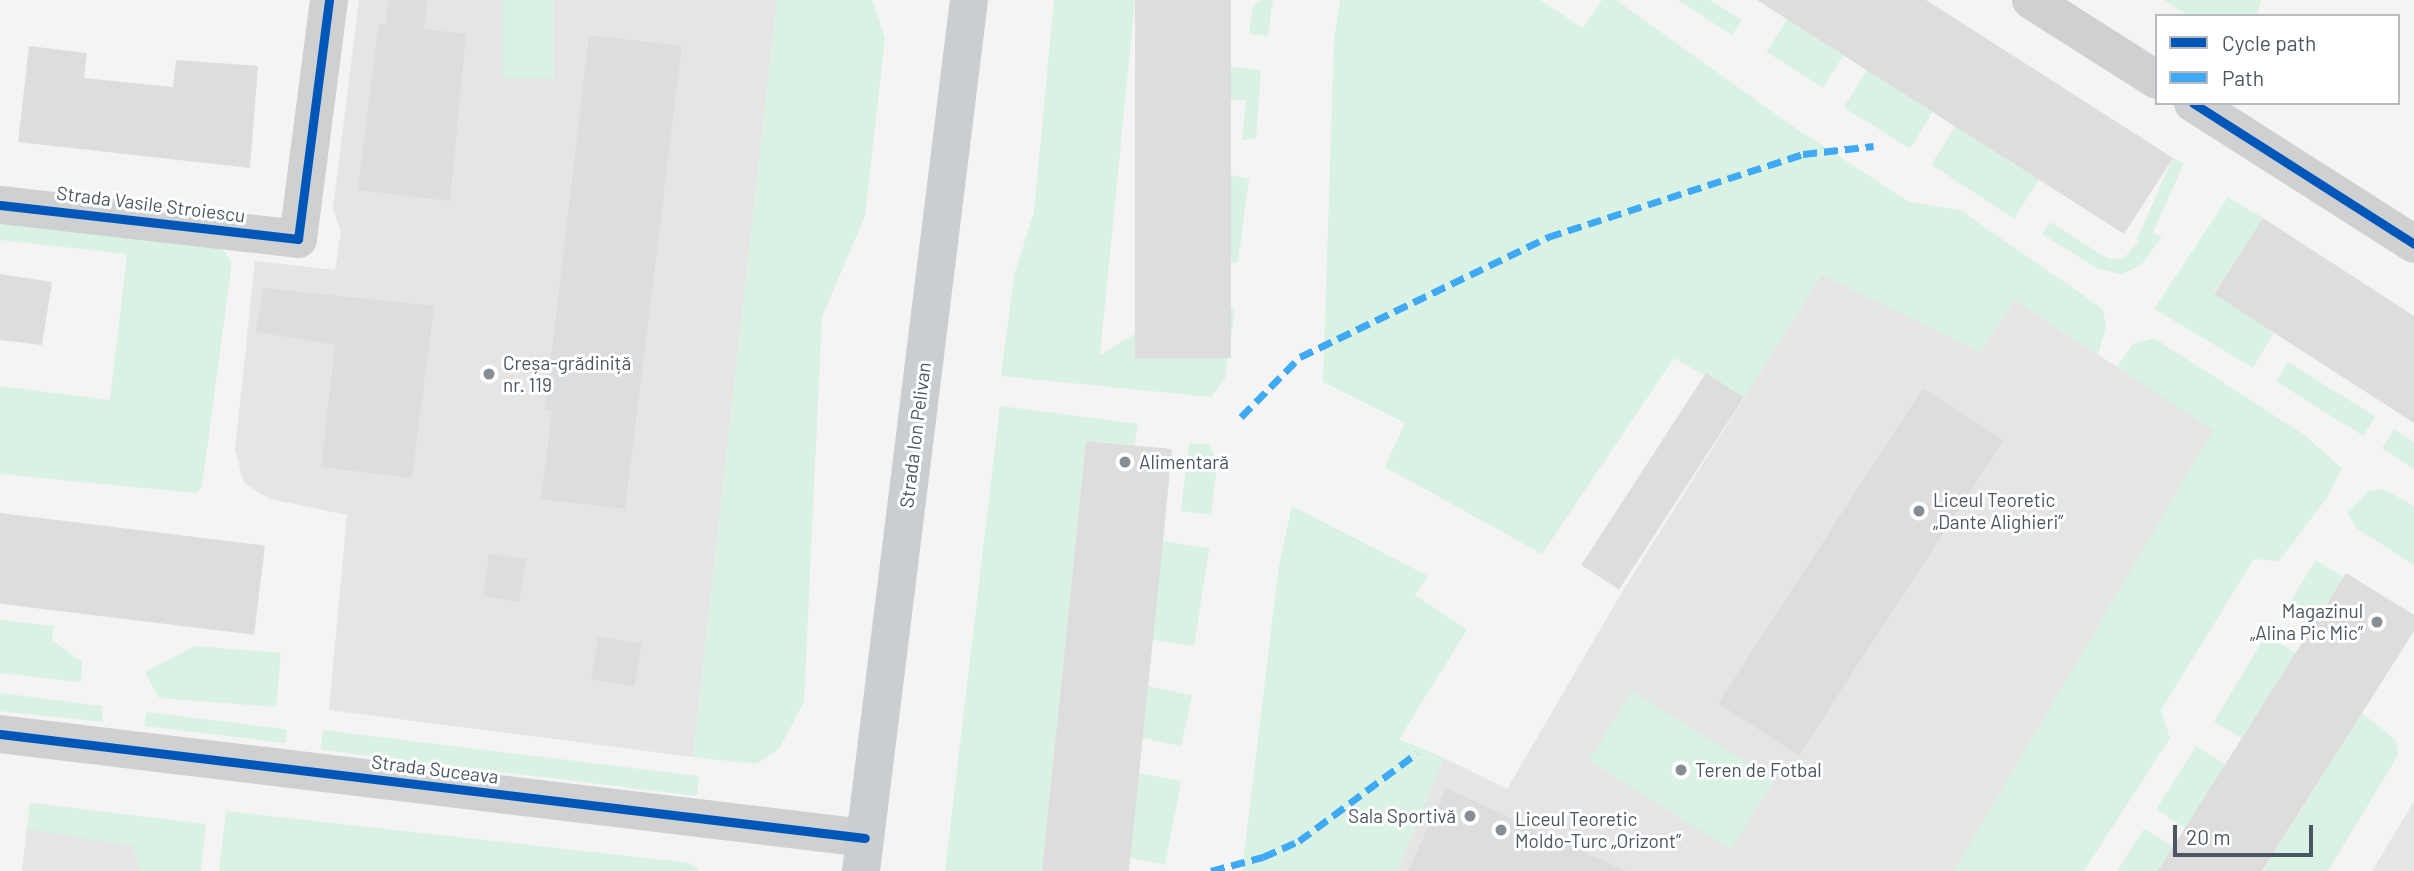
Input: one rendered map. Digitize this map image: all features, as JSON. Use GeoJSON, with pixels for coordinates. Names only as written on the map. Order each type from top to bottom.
{"type":"FeatureCollection","features":[{"type":"Feature","properties":{"kind":"main road","name":"Strada Ion Pelivan"},"geometry":{"type":"LineString","coordinates":[[863,855],[970,0]]}},
{"type":"Feature","properties":{"kind":"street","name":"Strada Vasile Stroiescu"},"geometry":{"type":"LineString","coordinates":[[0,205],[298,239],[329,0]]}},
{"type":"Feature","properties":{"kind":"street"},"geometry":{"type":"LineString","coordinates":[[2031,0],[2155,79]]}},
{"type":"Feature","properties":{"kind":"street"},"geometry":{"type":"LineString","coordinates":[[2196,105],[2414,244]]}},
{"type":"Feature","properties":{"kind":"street","name":"Strada Suceava"},"geometry":{"type":"LineString","coordinates":[[0,734],[863,855]]}},
{"type":"Feature","properties":{"kind":"shaded area","name":"Creșa-grădiniță nr. 119"},"geometry":{"type":"Polygon","coordinates":[[[359,0],[777,0],[693,757],[329,710],[347,515],[270,499],[244,483],[235,450],[255,261],[335,270],[341,232],[333,209],[359,0]]]}},
{"type":"Feature","properties":{"kind":"shaded area","name":"Liceul Teoretic „Dante Alighieri”"},"geometry":{"type":"Polygon","coordinates":[[[1822,274],[1980,352],[2014,300],[2214,430],[1954,871],[1397,871],[1444,758],[1507,789],[1622,592],[1822,274]]]}},
{"type":"Feature","properties":{"kind":"shaded area"},"geometry":{"type":"Polygon","coordinates":[[[2414,801],[2414,871],[2372,871],[2414,801]]]}},
{"type":"Feature","properties":{"kind":"shaded area"},"geometry":{"type":"Polygon","coordinates":[[[30,803],[79,809],[192,871],[22,871],[30,803]]]}},
{"type":"Feature","properties":{"kind":"green space"},"geometry":{"type":"Polygon","coordinates":[[[503,0],[554,0],[554,78],[503,78],[503,0]]]}},
{"type":"Feature","properties":{"kind":"green space"},"geometry":{"type":"Polygon","coordinates":[[[777,0],[872,0],[885,38],[865,216],[822,317],[804,702],[779,749],[756,764],[693,757],[777,0]]]}},
{"type":"Feature","properties":{"kind":"green space"},"geometry":{"type":"Polygon","coordinates":[[[1054,0],[1135,0],[1100,355],[1201,294],[1235,309],[1225,379],[1211,397],[1001,376],[1014,275],[1034,212],[1054,0]]]}},
{"type":"Feature","properties":{"kind":"green space"},"geometry":{"type":"Polygon","coordinates":[[[1262,0],[1273,0],[1268,36],[1249,34],[1253,6],[1262,0]]]}},
{"type":"Feature","properties":{"kind":"green space"},"geometry":{"type":"Polygon","coordinates":[[[1340,0],[1540,0],[1583,28],[1602,0],[1616,0],[1791,125],[1909,202],[1960,210],[2103,309],[2106,327],[2098,355],[2014,300],[1980,352],[1822,274],[1744,398],[1674,358],[1542,554],[1385,467],[1405,423],[1323,382],[1334,40],[1340,0]]]}},
{"type":"Feature","properties":{"kind":"green space"},"geometry":{"type":"Polygon","coordinates":[[[1678,0],[1710,0],[1742,20],[1732,35],[1678,0]]]}},
{"type":"Feature","properties":{"kind":"green space"},"geometry":{"type":"Polygon","coordinates":[[[2164,0],[2261,0],[2258,14],[2186,14],[2164,0]]]}},
{"type":"Feature","properties":{"kind":"green space"},"geometry":{"type":"Polygon","coordinates":[[[1787,19],[1844,55],[1823,88],[1766,52],[1787,19]]]}},
{"type":"Feature","properties":{"kind":"green space"},"geometry":{"type":"Polygon","coordinates":[[[1224,66],[1261,70],[1256,138],[1242,140],[1246,100],[1221,99],[1224,66]]]}},
{"type":"Feature","properties":{"kind":"green space"},"geometry":{"type":"Polygon","coordinates":[[[1867,70],[1933,111],[1910,149],[1844,107],[1867,70]]]}},
{"type":"Feature","properties":{"kind":"green space"},"geometry":{"type":"Polygon","coordinates":[[[1956,126],[2039,180],[2014,218],[1931,165],[1956,126]]]}},
{"type":"Feature","properties":{"kind":"green space"},"geometry":{"type":"Polygon","coordinates":[[[2173,158],[2184,163],[2147,245],[2136,240],[2173,158]]]}},
{"type":"Feature","properties":{"kind":"green space"},"geometry":{"type":"Polygon","coordinates":[[[1223,173],[1249,179],[1238,262],[1214,263],[1223,173]]]}},
{"type":"Feature","properties":{"kind":"green space"},"geometry":{"type":"Polygon","coordinates":[[[2228,197],[2263,218],[2214,293],[2274,332],[2253,368],[2154,309],[2228,197]]]}},
{"type":"Feature","properties":{"kind":"green space"},"geometry":{"type":"Polygon","coordinates":[[[0,216],[218,243],[232,262],[202,486],[196,493],[0,474],[0,386],[110,400],[127,254],[0,240],[0,216]]]}},
{"type":"Feature","properties":{"kind":"green space"},"geometry":{"type":"Polygon","coordinates":[[[2050,222],[2107,258],[2123,259],[2147,232],[2162,237],[2141,265],[2122,274],[2098,269],[2042,234],[2050,222]]]}},
{"type":"Feature","properties":{"kind":"green space"},"geometry":{"type":"Polygon","coordinates":[[[2154,338],[2303,434],[2342,468],[2329,495],[2279,561],[2254,559],[2161,710],[2170,738],[2084,871],[1954,871],[2213,430],[2117,367],[2134,343],[2154,338]]]}},
{"type":"Feature","properties":{"kind":"green space"},"geometry":{"type":"Polygon","coordinates":[[[2288,362],[2375,417],[2363,436],[2276,382],[2288,362]]]}},
{"type":"Feature","properties":{"kind":"green space"},"geometry":{"type":"Polygon","coordinates":[[[1000,406],[1138,424],[1134,445],[1086,441],[1042,871],[945,871],[1000,406]]]}},
{"type":"Feature","properties":{"kind":"green space"},"geometry":{"type":"Polygon","coordinates":[[[2394,429],[2414,442],[2414,469],[2382,448],[2394,429]]]}},
{"type":"Feature","properties":{"kind":"green space"},"geometry":{"type":"Polygon","coordinates":[[[1189,443],[1210,445],[1217,465],[1211,515],[1181,511],[1189,443]]]}},
{"type":"Feature","properties":{"kind":"green space"},"geometry":{"type":"Polygon","coordinates":[[[2384,489],[2414,506],[2414,565],[2356,528],[2347,512],[2369,491],[2384,489]]]}},
{"type":"Feature","properties":{"kind":"green space"},"geometry":{"type":"Polygon","coordinates":[[[1292,506],[1428,576],[1415,595],[1467,630],[1399,739],[1444,758],[1397,871],[1242,871],[1279,565],[1292,506]]]}},
{"type":"Feature","properties":{"kind":"green space"},"geometry":{"type":"Polygon","coordinates":[[[1163,541],[1209,548],[1194,646],[1148,639],[1163,541]]]}},
{"type":"Feature","properties":{"kind":"green space"},"geometry":{"type":"Polygon","coordinates":[[[2316,560],[2343,577],[2315,622],[2288,605],[2316,560]]]}},
{"type":"Feature","properties":{"kind":"green space"},"geometry":{"type":"Polygon","coordinates":[[[0,620],[54,626],[52,640],[82,662],[81,682],[0,673],[0,620]]]}},
{"type":"Feature","properties":{"kind":"green space"},"geometry":{"type":"Polygon","coordinates":[[[2266,635],[2296,653],[2244,740],[2214,722],[2266,635]]]}},
{"type":"Feature","properties":{"kind":"green space"},"geometry":{"type":"Polygon","coordinates":[[[195,646],[281,653],[276,707],[159,698],[145,672],[195,646]]]}},
{"type":"Feature","properties":{"kind":"green space"},"geometry":{"type":"Polygon","coordinates":[[[1148,686],[1192,695],[1181,746],[1137,737],[1148,686]]]}},
{"type":"Feature","properties":{"kind":"green space","name":"Teren de Fotbal"},"geometry":{"type":"Polygon","coordinates":[[[1632,691],[1774,780],[1731,850],[1589,761],[1632,691]]]}},
{"type":"Feature","properties":{"kind":"green space"},"geometry":{"type":"Polygon","coordinates":[[[0,693],[102,706],[103,722],[0,711],[0,693]]]}},
{"type":"Feature","properties":{"kind":"green space"},"geometry":{"type":"Polygon","coordinates":[[[146,712],[287,729],[285,743],[144,726],[146,712]]]}},
{"type":"Feature","properties":{"kind":"green space"},"geometry":{"type":"Polygon","coordinates":[[[2362,713],[2396,740],[2398,755],[2328,871],[2263,871],[2362,713]]]}},
{"type":"Feature","properties":{"kind":"green space"},"geometry":{"type":"Polygon","coordinates":[[[323,730],[699,776],[697,796],[321,750],[323,730]]]}},
{"type":"Feature","properties":{"kind":"green space"},"geometry":{"type":"Polygon","coordinates":[[[2196,746],[2227,765],[2187,829],[2156,810],[2196,746]]]}},
{"type":"Feature","properties":{"kind":"green space"},"geometry":{"type":"Polygon","coordinates":[[[1139,773],[1181,781],[1165,865],[1123,856],[1139,773]]]}},
{"type":"Feature","properties":{"kind":"green space"},"geometry":{"type":"Polygon","coordinates":[[[30,803],[206,824],[201,871],[140,871],[133,846],[27,829],[30,803]]]}},
{"type":"Feature","properties":{"kind":"green space"},"geometry":{"type":"Polygon","coordinates":[[[226,811],[690,863],[700,871],[219,871],[226,811]]]}},
{"type":"Feature","properties":{"kind":"green space"},"geometry":{"type":"Polygon","coordinates":[[[2144,829],[2174,847],[2159,871],[2117,871],[2144,829]]]}},
{"type":"Feature","properties":{"kind":"building"},"geometry":{"type":"Polygon","coordinates":[[[388,0],[427,0],[424,29],[466,34],[450,201],[358,190],[379,24],[386,24],[388,0]]]}},
{"type":"Feature","properties":{"kind":"building"},"geometry":{"type":"Polygon","coordinates":[[[1135,0],[1231,0],[1231,358],[1135,358],[1135,0]]]}},
{"type":"Feature","properties":{"kind":"building"},"geometry":{"type":"Polygon","coordinates":[[[1757,0],[1926,0],[2173,158],[2124,234],[1757,0]]]}},
{"type":"Feature","properties":{"kind":"building"},"geometry":{"type":"Polygon","coordinates":[[[589,35],[682,46],[625,509],[541,499],[552,411],[545,410],[589,35]]]}},
{"type":"Feature","properties":{"kind":"building"},"geometry":{"type":"Polygon","coordinates":[[[29,46],[87,53],[84,78],[173,87],[176,60],[258,66],[250,168],[18,142],[29,46]]]}},
{"type":"Feature","properties":{"kind":"building"},"geometry":{"type":"Polygon","coordinates":[[[2263,218],[2414,316],[2414,423],[2214,294],[2263,218]]]}},
{"type":"Feature","properties":{"kind":"building"},"geometry":{"type":"Polygon","coordinates":[[[0,274],[52,282],[42,345],[0,340],[0,274]]]}},
{"type":"Feature","properties":{"kind":"building"},"geometry":{"type":"Polygon","coordinates":[[[263,288],[434,306],[412,478],[321,467],[335,345],[256,332],[263,288]]]}},
{"type":"Feature","properties":{"kind":"building"},"geometry":{"type":"Polygon","coordinates":[[[1706,373],[1744,398],[1619,590],[1581,565],[1706,373]]]}},
{"type":"Feature","properties":{"kind":"building"},"geometry":{"type":"Polygon","coordinates":[[[1923,388],[2004,440],[1799,756],[1718,703],[1923,388]]]}},
{"type":"Feature","properties":{"kind":"building"},"geometry":{"type":"Polygon","coordinates":[[[1086,441],[1172,449],[1163,541],[1129,871],[1042,871],[1086,441]]]}},
{"type":"Feature","properties":{"kind":"building"},"geometry":{"type":"Polygon","coordinates":[[[0,513],[265,546],[254,635],[0,604],[0,513]]]}},
{"type":"Feature","properties":{"kind":"building"},"geometry":{"type":"Polygon","coordinates":[[[489,554],[526,559],[520,602],[483,597],[489,554]]]}},
{"type":"Feature","properties":{"kind":"building"},"geometry":{"type":"Polygon","coordinates":[[[2346,573],[2414,615],[2414,631],[2262,871],[2158,871],[2346,573]]]}},
{"type":"Feature","properties":{"kind":"building"},"geometry":{"type":"Polygon","coordinates":[[[598,637],[641,644],[635,686],[591,679],[598,637]]]}},
{"type":"Feature","properties":{"kind":"building","name":"Sala Sportivă"},"geometry":{"type":"Polygon","coordinates":[[[1446,788],[1626,871],[1408,871],[1446,788]]]}},
{"type":"Feature","properties":{"kind":"marked path"},"geometry":{"type":"LineString","coordinates":[[1241,417],[1300,357],[1548,237],[1803,154],[1874,146]]}},
{"type":"Feature","properties":{"kind":"marked path"},"geometry":{"type":"LineString","coordinates":[[1211,871],[1263,857],[1299,841],[1417,753]]}},
{"type":"Feature","properties":{"kind":"cycle path"},"geometry":{"type":"LineString","coordinates":[[0,205],[298,239],[329,0]]}},
{"type":"Feature","properties":{"kind":"cycle path"},"geometry":{"type":"LineString","coordinates":[[2196,105],[2414,244]]}},
{"type":"Feature","properties":{"kind":"cycle path"},"geometry":{"type":"LineString","coordinates":[[0,734],[865,838]]}},
{"type":"Feature","properties":{"kind":"place","name":"Creșa-grădiniță nr. 119"},"geometry":{"type":"Point","coordinates":[489,374]}},
{"type":"Feature","properties":{"kind":"place","name":"Alimentară"},"geometry":{"type":"Point","coordinates":[1125,462]}},
{"type":"Feature","properties":{"kind":"place","name":"Liceul Teoretic „Dante Alighieri”"},"geometry":{"type":"Point","coordinates":[1919,511]}},
{"type":"Feature","properties":{"kind":"place","name":"Magazinul „Alina Pic Mic”"},"geometry":{"type":"Point","coordinates":[2377,622]}},
{"type":"Feature","properties":{"kind":"place","name":"Teren de Fotbal"},"geometry":{"type":"Point","coordinates":[1681,770]}},
{"type":"Feature","properties":{"kind":"place","name":"Sala Sportivă"},"geometry":{"type":"Point","coordinates":[1470,816]}},
{"type":"Feature","properties":{"kind":"place","name":"Liceul Teoretic Moldo-Turc „Orizont”"},"geometry":{"type":"Point","coordinates":[1501,830]}}]}
